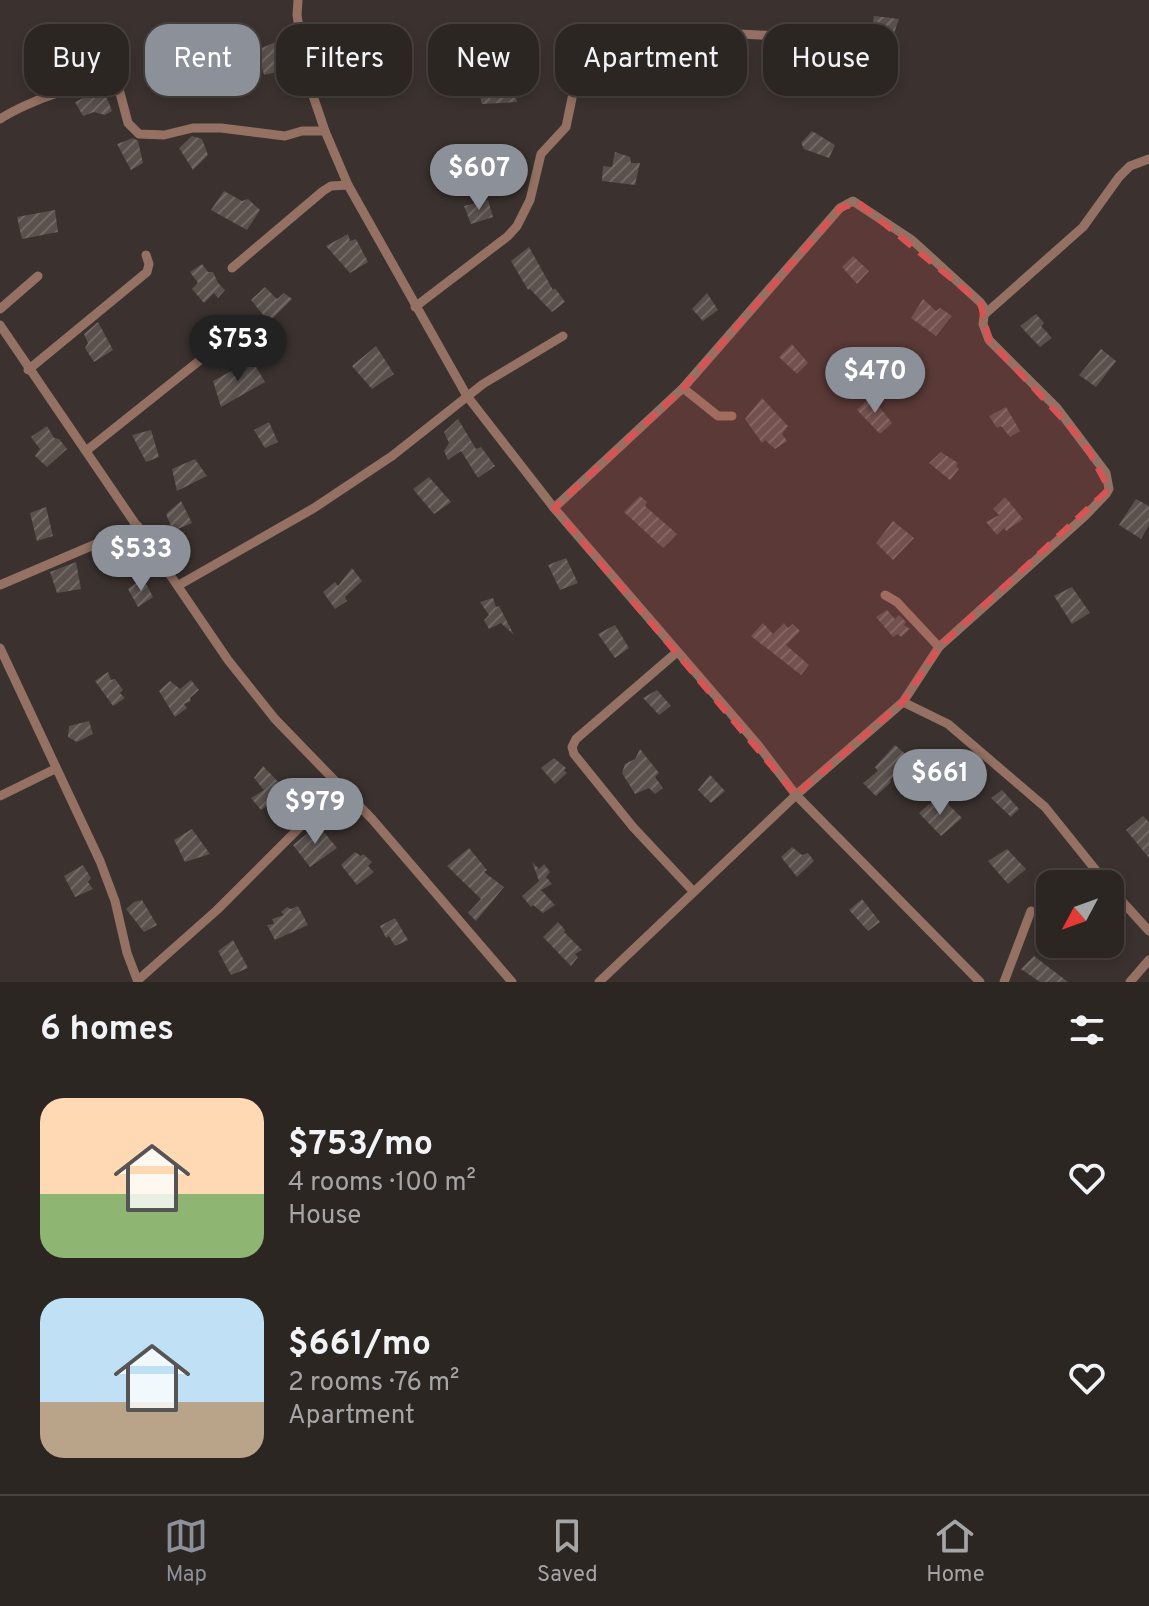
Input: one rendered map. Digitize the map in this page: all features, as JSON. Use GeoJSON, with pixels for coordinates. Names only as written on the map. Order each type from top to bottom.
{"type":"FeatureCollection","features":[{"type":"Feature","properties":{"kind":"street"},"geometry":{"type":"LineString","coordinates":[[298,0],[297,15],[309,84],[348,185],[467,396],[554,508],[758,745],[796,795],[980,982]]}},
{"type":"Feature","properties":{"kind":"street"},"geometry":{"type":"LineString","coordinates":[[415,307],[517,226],[530,200],[541,154],[566,127],[576,79],[597,61],[661,39],[700,32],[763,35]]}},
{"type":"Feature","properties":{"kind":"street"},"geometry":{"type":"LineString","coordinates":[[0,119],[74,88],[112,85],[119,89],[128,123],[139,134],[164,135],[193,128],[221,128],[285,136],[302,131],[325,131]]}},
{"type":"Feature","properties":{"kind":"street"},"geometry":{"type":"LineString","coordinates":[[985,314],[1083,227],[1130,166],[1149,159]]}},
{"type":"Feature","properties":{"kind":"street"},"geometry":{"type":"LineString","coordinates":[[232,268],[323,191],[331,186],[348,185]]}},
{"type":"Feature","properties":{"kind":"street"},"geometry":{"type":"LineString","coordinates":[[554,508],[683,388],[846,203],[859,203],[912,240],[972,294],[985,309],[983,324],[989,340],[1057,408],[1106,473],[1109,489],[1041,557],[939,647],[903,702],[796,795],[599,982]]}},
{"type":"Feature","properties":{"kind":"street"},"geometry":{"type":"LineString","coordinates":[[28,370],[147,272],[149,264],[146,255]]}},
{"type":"Feature","properties":{"kind":"street"},"geometry":{"type":"LineString","coordinates":[[0,309],[38,276]]}},
{"type":"Feature","properties":{"kind":"street"},"geometry":{"type":"LineString","coordinates":[[0,325],[228,660],[275,719],[372,819],[512,982]]}},
{"type":"Feature","properties":{"kind":"street"},"geometry":{"type":"LineString","coordinates":[[179,585],[314,508],[392,456],[507,368],[563,336]]}},
{"type":"Feature","properties":{"kind":"street"},"geometry":{"type":"LineString","coordinates":[[86,451],[219,345]]}},
{"type":"Feature","properties":{"kind":"street"},"geometry":{"type":"LineString","coordinates":[[683,388],[718,416],[732,416]]}},
{"type":"Feature","properties":{"kind":"street"},"geometry":{"type":"LineString","coordinates":[[0,585],[138,526]]}},
{"type":"Feature","properties":{"kind":"street"},"geometry":{"type":"LineString","coordinates":[[885,595],[897,602],[939,647]]}},
{"type":"Feature","properties":{"kind":"street"},"geometry":{"type":"LineString","coordinates":[[0,648],[100,861],[138,981],[217,910],[340,787]]}},
{"type":"Feature","properties":{"kind":"street"},"geometry":{"type":"LineString","coordinates":[[677,652],[576,739],[572,747],[574,754],[633,827],[693,891]]}},
{"type":"Feature","properties":{"kind":"street"},"geometry":{"type":"LineString","coordinates":[[903,702],[948,724],[1045,807],[1095,870]]}},
{"type":"Feature","properties":{"kind":"street"},"geometry":{"type":"LineString","coordinates":[[0,796],[55,769]]}},
{"type":"Feature","properties":{"kind":"street"},"geometry":{"type":"LineString","coordinates":[[1124,904],[1149,931]]}},
{"type":"Feature","properties":{"kind":"street"},"geometry":{"type":"LineString","coordinates":[[1004,982],[1031,911]]}},
{"type":"Feature","properties":{"kind":"street"},"geometry":{"type":"LineString","coordinates":[[1130,982],[1149,960]]}},
{"type":"Feature","properties":{"kind":"highlighted area"},"geometry":{"type":"Polygon","coordinates":[[[859,203],[980,302],[989,340],[1084,442],[1109,489],[939,647],[903,702],[796,795],[554,508],[683,388],[840,208],[859,203]]]}},
{"type":"Feature","properties":{"kind":"building"},"geometry":{"type":"Polygon","coordinates":[[[874,16],[899,19],[897,24],[873,24],[874,16]]]}},
{"type":"Feature","properties":{"kind":"building"},"geometry":{"type":"Polygon","coordinates":[[[276,42],[276,72],[264,75],[260,49],[276,42]]]}},
{"type":"Feature","properties":{"kind":"building"},"geometry":{"type":"Polygon","coordinates":[[[88,96],[106,96],[112,111],[105,115],[94,112],[83,116],[75,102],[88,96]]]}},
{"type":"Feature","properties":{"kind":"building"},"geometry":{"type":"Polygon","coordinates":[[[480,96],[515,96],[517,102],[482,104],[480,96]]]}},
{"type":"Feature","properties":{"kind":"building"},"geometry":{"type":"Polygon","coordinates":[[[812,131],[835,145],[829,158],[804,149],[801,143],[812,131]]]}},
{"type":"Feature","properties":{"kind":"building"},"geometry":{"type":"Polygon","coordinates":[[[192,136],[202,139],[208,155],[193,170],[179,148],[192,136]]]}},
{"type":"Feature","properties":{"kind":"building"},"geometry":{"type":"Polygon","coordinates":[[[133,138],[138,141],[143,163],[131,170],[117,144],[133,138]]]}},
{"type":"Feature","properties":{"kind":"building"},"geometry":{"type":"Polygon","coordinates":[[[615,152],[630,157],[631,163],[640,163],[635,185],[602,181],[603,166],[612,167],[615,152]]]}},
{"type":"Feature","properties":{"kind":"building"},"geometry":{"type":"Polygon","coordinates":[[[224,191],[242,201],[248,199],[260,210],[247,230],[211,210],[224,191]]]}},
{"type":"Feature","properties":{"kind":"building"},"geometry":{"type":"Polygon","coordinates":[[[488,200],[493,217],[471,224],[464,206],[488,200]]]}},
{"type":"Feature","properties":{"kind":"building"},"geometry":{"type":"Polygon","coordinates":[[[55,210],[58,232],[22,239],[17,217],[55,210]]]}},
{"type":"Feature","properties":{"kind":"building"},"geometry":{"type":"Polygon","coordinates":[[[348,234],[350,241],[356,239],[368,262],[350,273],[326,246],[348,234]]]}},
{"type":"Feature","properties":{"kind":"building"},"geometry":{"type":"Polygon","coordinates":[[[529,247],[553,290],[555,288],[565,302],[552,312],[528,290],[511,261],[529,247]]]}},
{"type":"Feature","properties":{"kind":"building"},"geometry":{"type":"Polygon","coordinates":[[[853,256],[869,271],[857,284],[842,267],[853,256]]]}},
{"type":"Feature","properties":{"kind":"building"},"geometry":{"type":"Polygon","coordinates":[[[202,264],[208,272],[213,272],[225,290],[218,298],[214,293],[204,303],[192,289],[198,283],[190,272],[202,264]]]}},
{"type":"Feature","properties":{"kind":"building"},"geometry":{"type":"Polygon","coordinates":[[[265,287],[277,299],[284,293],[292,299],[269,322],[251,300],[265,287]]]}},
{"type":"Feature","properties":{"kind":"building"},"geometry":{"type":"Polygon","coordinates":[[[707,293],[718,310],[703,321],[692,309],[707,293]]]}},
{"type":"Feature","properties":{"kind":"building"},"geometry":{"type":"Polygon","coordinates":[[[923,299],[936,311],[940,308],[952,316],[936,336],[911,318],[923,299]]]}},
{"type":"Feature","properties":{"kind":"building"},"geometry":{"type":"Polygon","coordinates":[[[1036,314],[1044,323],[1041,326],[1052,338],[1040,347],[1020,326],[1036,314]]]}},
{"type":"Feature","properties":{"kind":"building"},"geometry":{"type":"Polygon","coordinates":[[[98,322],[113,350],[94,362],[85,348],[88,343],[84,334],[98,322]]]}},
{"type":"Feature","properties":{"kind":"building"},"geometry":{"type":"Polygon","coordinates":[[[792,344],[808,363],[797,374],[779,357],[792,344]]]}},
{"type":"Feature","properties":{"kind":"building"},"geometry":{"type":"Polygon","coordinates":[[[376,346],[394,374],[372,389],[352,366],[376,346]]]}},
{"type":"Feature","properties":{"kind":"building"},"geometry":{"type":"Polygon","coordinates":[[[1101,349],[1116,361],[1096,387],[1079,375],[1101,349]]]}},
{"type":"Feature","properties":{"kind":"building"},"geometry":{"type":"Polygon","coordinates":[[[252,360],[265,382],[221,407],[213,381],[252,360]]]}},
{"type":"Feature","properties":{"kind":"building"},"geometry":{"type":"Polygon","coordinates":[[[871,396],[892,423],[880,434],[857,410],[871,396]]]}},
{"type":"Feature","properties":{"kind":"building"},"geometry":{"type":"Polygon","coordinates":[[[762,398],[788,426],[782,434],[787,441],[775,449],[765,440],[762,443],[745,419],[762,398]]]}},
{"type":"Feature","properties":{"kind":"building"},"geometry":{"type":"Polygon","coordinates":[[[1006,407],[1020,431],[1010,437],[1001,426],[997,428],[989,416],[1006,407]]]}},
{"type":"Feature","properties":{"kind":"building"},"geometry":{"type":"Polygon","coordinates":[[[458,419],[476,449],[481,447],[495,466],[478,478],[461,451],[448,460],[444,451],[449,443],[444,432],[458,419]]]}},
{"type":"Feature","properties":{"kind":"building"},"geometry":{"type":"Polygon","coordinates":[[[269,422],[278,442],[265,448],[254,430],[269,422]]]}},
{"type":"Feature","properties":{"kind":"building"},"geometry":{"type":"Polygon","coordinates":[[[47,426],[54,438],[59,439],[67,449],[47,467],[35,456],[40,449],[31,437],[47,426]]]}},
{"type":"Feature","properties":{"kind":"building"},"geometry":{"type":"Polygon","coordinates":[[[151,430],[159,457],[146,462],[132,435],[151,430]]]}},
{"type":"Feature","properties":{"kind":"building"},"geometry":{"type":"Polygon","coordinates":[[[941,452],[958,463],[956,466],[959,469],[950,480],[929,463],[941,452]]]}},
{"type":"Feature","properties":{"kind":"building"},"geometry":{"type":"Polygon","coordinates":[[[195,459],[207,476],[177,491],[172,469],[195,459]]]}},
{"type":"Feature","properties":{"kind":"building"},"geometry":{"type":"Polygon","coordinates":[[[429,477],[451,502],[434,514],[413,489],[429,477]]]}},
{"type":"Feature","properties":{"kind":"building"},"geometry":{"type":"Polygon","coordinates":[[[640,496],[647,502],[645,506],[677,534],[663,548],[624,512],[640,496]]]}},
{"type":"Feature","properties":{"kind":"building"},"geometry":{"type":"Polygon","coordinates":[[[1005,497],[1023,519],[997,535],[986,522],[999,515],[993,509],[1005,497]]]}},
{"type":"Feature","properties":{"kind":"building"},"geometry":{"type":"Polygon","coordinates":[[[1136,499],[1149,506],[1149,525],[1141,539],[1119,525],[1136,499]]]}},
{"type":"Feature","properties":{"kind":"building"},"geometry":{"type":"Polygon","coordinates":[[[181,501],[192,523],[173,531],[166,514],[181,501]]]}},
{"type":"Feature","properties":{"kind":"building"},"geometry":{"type":"Polygon","coordinates":[[[46,507],[53,536],[37,541],[30,513],[46,507]]]}},
{"type":"Feature","properties":{"kind":"building"},"geometry":{"type":"Polygon","coordinates":[[[893,521],[914,538],[893,560],[876,543],[893,521]]]}},
{"type":"Feature","properties":{"kind":"building"},"geometry":{"type":"Polygon","coordinates":[[[566,558],[578,583],[560,590],[548,565],[566,558]]]}},
{"type":"Feature","properties":{"kind":"building"},"geometry":{"type":"Polygon","coordinates":[[[76,562],[81,589],[57,593],[50,572],[76,562]]]}},
{"type":"Feature","properties":{"kind":"building"},"geometry":{"type":"Polygon","coordinates":[[[352,568],[362,581],[345,597],[347,601],[335,609],[323,592],[335,582],[338,586],[352,568]]]}},
{"type":"Feature","properties":{"kind":"building"},"geometry":{"type":"Polygon","coordinates":[[[143,578],[153,597],[138,607],[128,589],[143,578]]]}},
{"type":"Feature","properties":{"kind":"building"},"geometry":{"type":"Polygon","coordinates":[[[1072,587],[1090,613],[1072,624],[1054,596],[1072,587]]]}},
{"type":"Feature","properties":{"kind":"building"},"geometry":{"type":"Polygon","coordinates":[[[493,598],[514,635],[501,623],[489,629],[484,620],[489,615],[480,602],[493,598]]]}},
{"type":"Feature","properties":{"kind":"building"},"geometry":{"type":"Polygon","coordinates":[[[887,610],[895,619],[899,615],[910,629],[901,637],[898,634],[893,637],[876,617],[887,610]]]}},
{"type":"Feature","properties":{"kind":"building"},"geometry":{"type":"Polygon","coordinates":[[[763,623],[773,634],[784,623],[788,628],[793,624],[800,631],[786,645],[809,665],[801,675],[751,636],[763,623]]]}},
{"type":"Feature","properties":{"kind":"building"},"geometry":{"type":"Polygon","coordinates":[[[615,625],[629,648],[615,658],[598,634],[615,625]]]}},
{"type":"Feature","properties":{"kind":"building"},"geometry":{"type":"Polygon","coordinates":[[[108,672],[111,680],[115,679],[123,690],[120,693],[125,698],[113,706],[95,681],[108,672]]]}},
{"type":"Feature","properties":{"kind":"building"},"geometry":{"type":"Polygon","coordinates":[[[191,680],[199,690],[190,698],[191,701],[184,704],[187,708],[175,717],[159,691],[170,681],[180,689],[191,680]]]}},
{"type":"Feature","properties":{"kind":"building"},"geometry":{"type":"Polygon","coordinates":[[[657,690],[671,706],[659,715],[643,698],[657,690]]]}},
{"type":"Feature","properties":{"kind":"building"},"geometry":{"type":"Polygon","coordinates":[[[89,721],[93,734],[77,742],[68,737],[69,726],[89,721]]]}},
{"type":"Feature","properties":{"kind":"building"},"geometry":{"type":"Polygon","coordinates":[[[895,745],[911,759],[876,796],[863,783],[878,771],[875,767],[895,745]]]}},
{"type":"Feature","properties":{"kind":"building"},"geometry":{"type":"Polygon","coordinates":[[[640,749],[659,773],[655,777],[663,788],[655,794],[649,788],[635,794],[622,773],[625,764],[635,759],[640,749]]]}},
{"type":"Feature","properties":{"kind":"building"},"geometry":{"type":"Polygon","coordinates":[[[554,758],[566,768],[567,773],[555,784],[541,768],[554,758]]]}},
{"type":"Feature","properties":{"kind":"building"},"geometry":{"type":"Polygon","coordinates":[[[263,766],[288,792],[261,810],[251,798],[264,790],[254,778],[263,766]]]}},
{"type":"Feature","properties":{"kind":"building"},"geometry":{"type":"Polygon","coordinates":[[[710,775],[725,791],[711,803],[698,790],[710,775]]]}},
{"type":"Feature","properties":{"kind":"building"},"geometry":{"type":"Polygon","coordinates":[[[1002,790],[1019,809],[1011,817],[991,798],[1002,790]]]}},
{"type":"Feature","properties":{"kind":"building"},"geometry":{"type":"Polygon","coordinates":[[[935,799],[944,809],[948,804],[962,818],[941,836],[919,813],[935,799]]]}},
{"type":"Feature","properties":{"kind":"building"},"geometry":{"type":"Polygon","coordinates":[[[1143,816],[1149,822],[1149,858],[1126,830],[1143,816]]]}},
{"type":"Feature","properties":{"kind":"building"},"geometry":{"type":"Polygon","coordinates":[[[318,825],[337,848],[310,867],[293,845],[318,825]]]}},
{"type":"Feature","properties":{"kind":"building"},"geometry":{"type":"Polygon","coordinates":[[[192,829],[210,854],[185,862],[174,840],[192,829]]]}},
{"type":"Feature","properties":{"kind":"building"},"geometry":{"type":"Polygon","coordinates":[[[792,847],[802,855],[808,853],[814,861],[797,877],[781,857],[792,847]]]}},
{"type":"Feature","properties":{"kind":"building"},"geometry":{"type":"Polygon","coordinates":[[[469,848],[487,870],[484,872],[504,887],[476,921],[468,913],[481,899],[447,866],[469,848]]]}},
{"type":"Feature","properties":{"kind":"building"},"geometry":{"type":"Polygon","coordinates":[[[1007,849],[1026,869],[1008,884],[988,861],[1007,849]]]}},
{"type":"Feature","properties":{"kind":"building"},"geometry":{"type":"Polygon","coordinates":[[[355,852],[372,862],[368,866],[374,872],[357,885],[341,865],[355,852]]]}},
{"type":"Feature","properties":{"kind":"building"},"geometry":{"type":"Polygon","coordinates":[[[532,862],[539,869],[544,864],[550,872],[546,877],[552,884],[541,890],[555,905],[543,913],[533,905],[531,907],[522,896],[539,881],[532,862]]]}},
{"type":"Feature","properties":{"kind":"building"},"geometry":{"type":"Polygon","coordinates":[[[83,865],[93,889],[75,897],[64,876],[83,865]]]}},
{"type":"Feature","properties":{"kind":"building"},"geometry":{"type":"Polygon","coordinates":[[[862,899],[880,922],[868,931],[849,910],[862,899]]]}},
{"type":"Feature","properties":{"kind":"building"},"geometry":{"type":"Polygon","coordinates":[[[142,900],[157,925],[144,932],[126,909],[142,900]]]}},
{"type":"Feature","properties":{"kind":"building"},"geometry":{"type":"Polygon","coordinates":[[[298,906],[308,925],[275,940],[267,925],[274,924],[272,919],[284,915],[281,912],[287,907],[298,906]]]}},
{"type":"Feature","properties":{"kind":"building"},"geometry":{"type":"Polygon","coordinates":[[[395,918],[408,940],[395,946],[380,926],[395,918]]]}},
{"type":"Feature","properties":{"kind":"building"},"geometry":{"type":"Polygon","coordinates":[[[558,922],[582,950],[575,954],[578,957],[571,966],[543,937],[558,922]]]}},
{"type":"Feature","properties":{"kind":"building"},"geometry":{"type":"Polygon","coordinates":[[[233,940],[248,968],[231,975],[218,951],[233,940]]]}},
{"type":"Feature","properties":{"kind":"building"},"geometry":{"type":"Polygon","coordinates":[[[1034,956],[1068,982],[1040,982],[1021,969],[1034,956]]]}}]}
